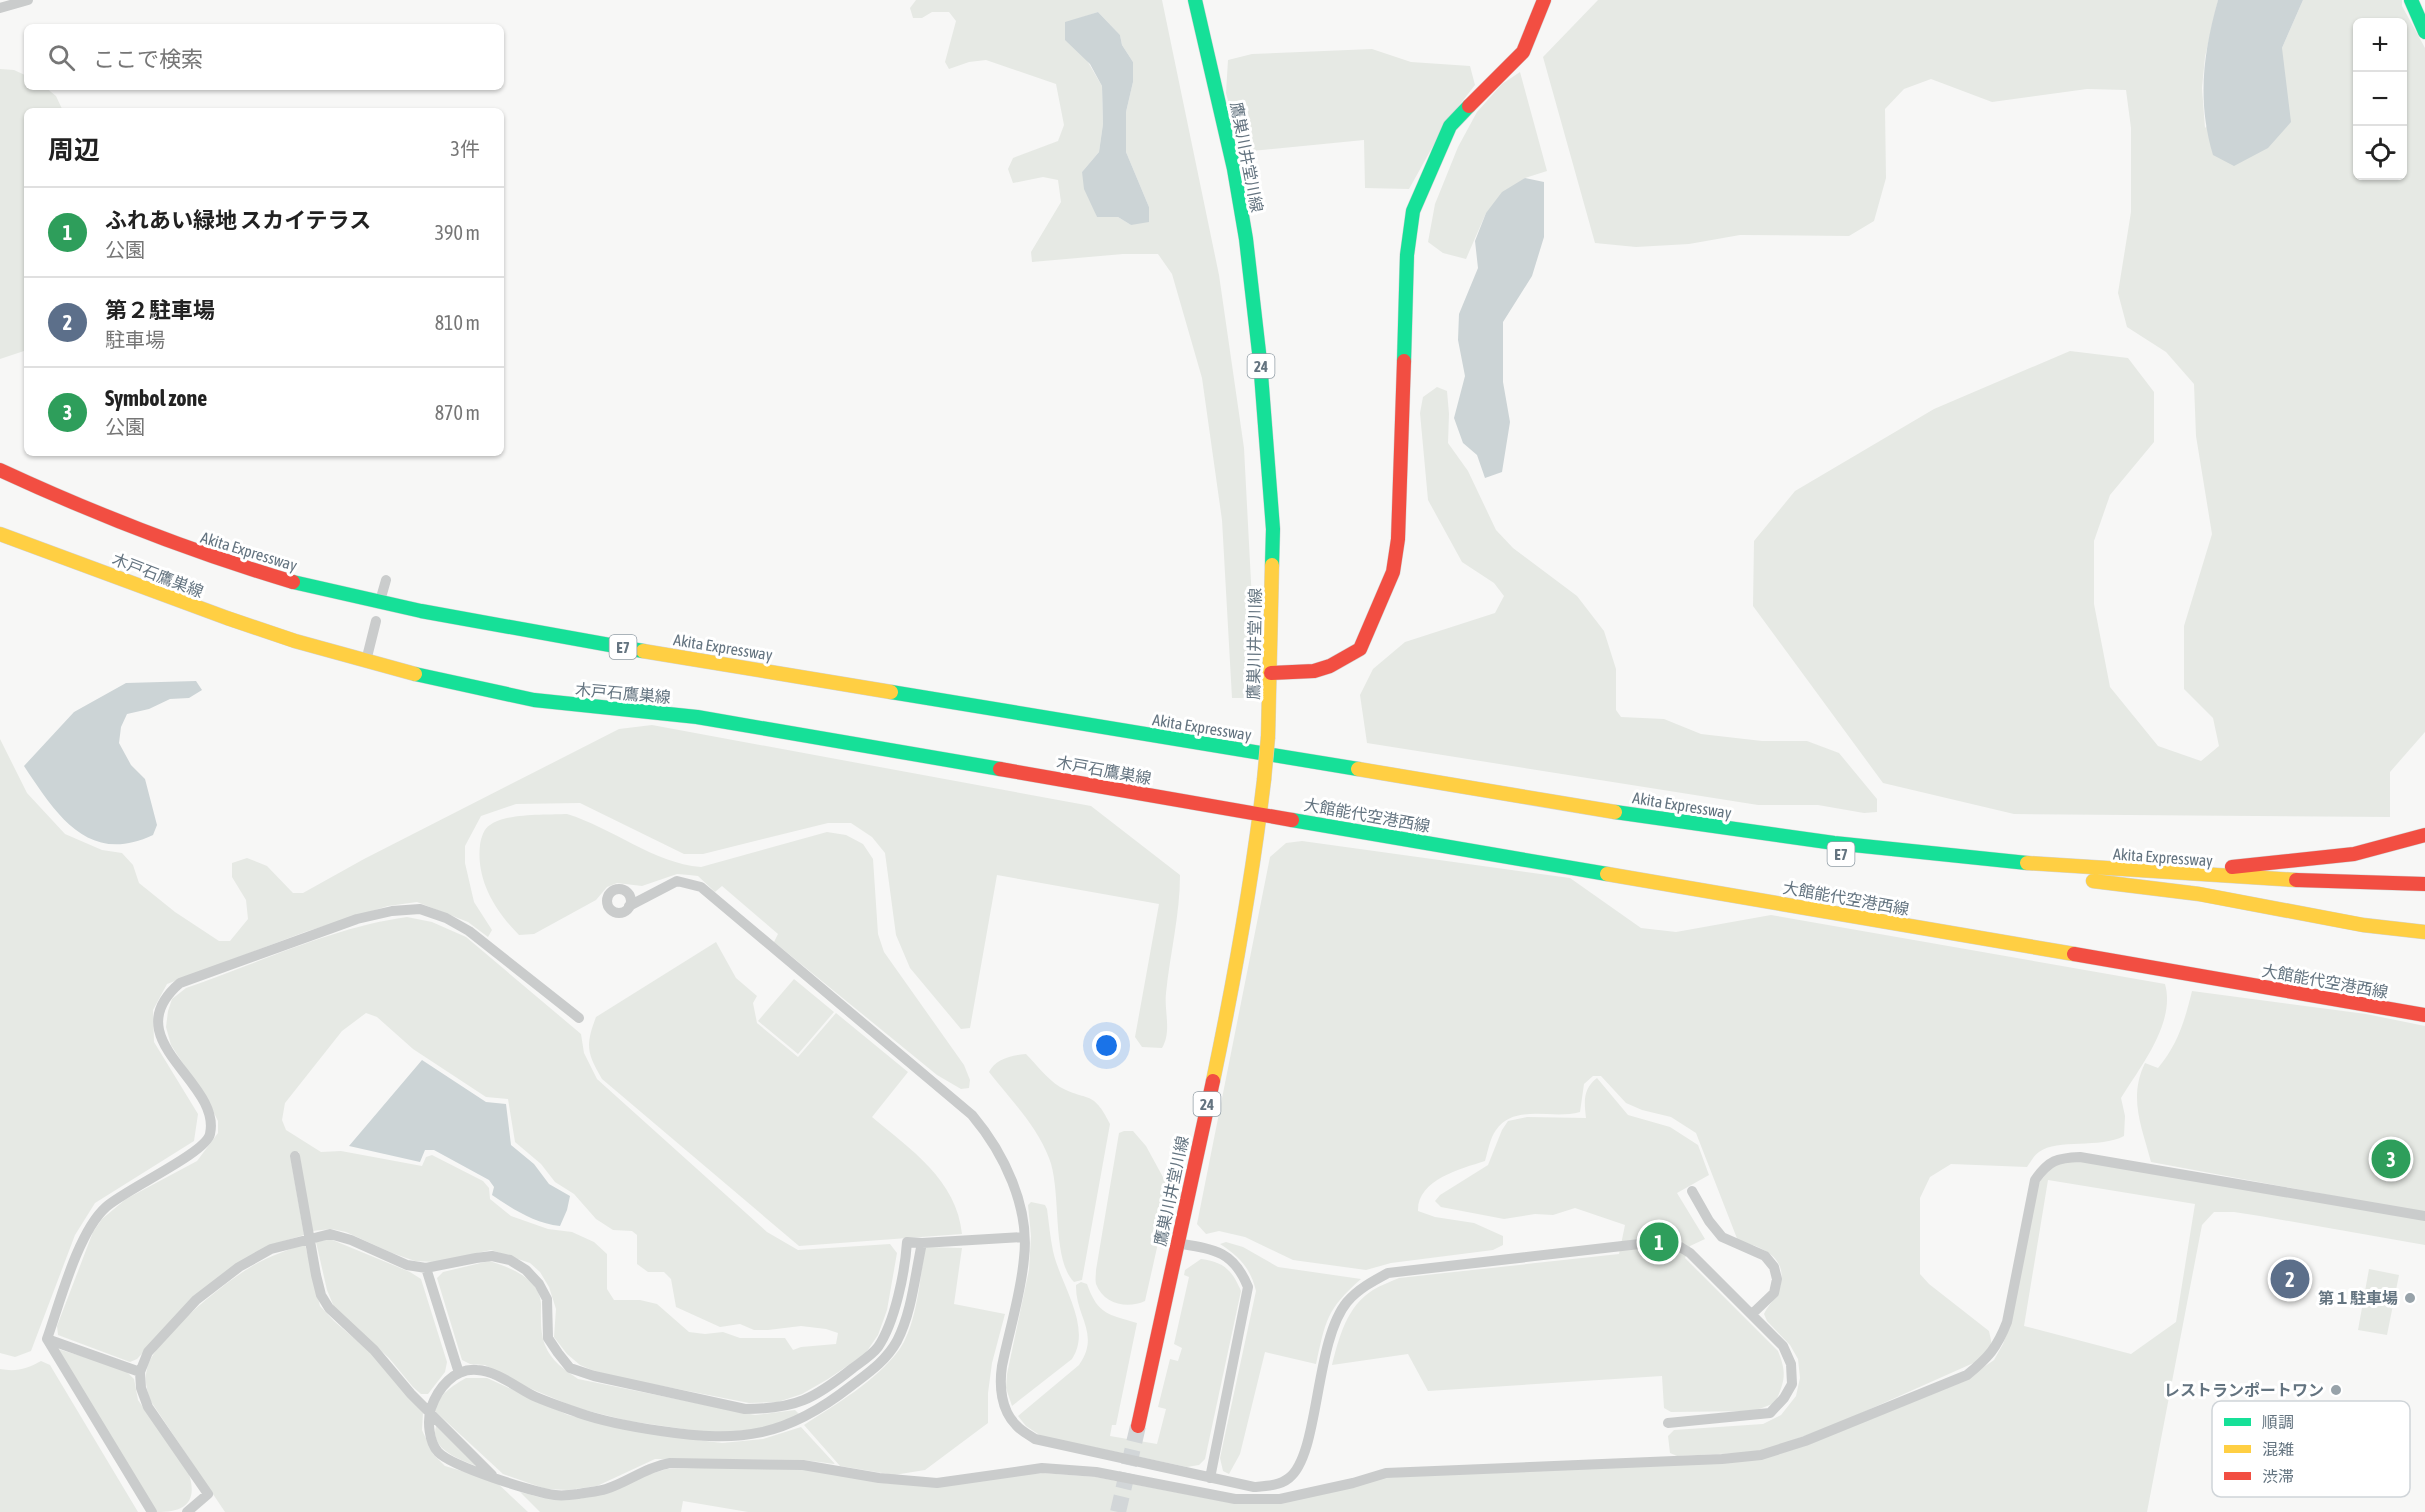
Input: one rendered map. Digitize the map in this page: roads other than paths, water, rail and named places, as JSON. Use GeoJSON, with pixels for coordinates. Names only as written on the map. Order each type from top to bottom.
{"type":"FeatureCollection","features":[{"type":"Feature","properties":{"kind":"main road","name":"鷹巣川井堂川線"},"geometry":{"type":"LineString","coordinates":[[1138,1426],[1229,1006],[1261,813],[1271,673],[1273,530],[1270,468],[1257,326],[1246,238],[1234,169],[1195,0]]}},
{"type":"Feature","properties":{"kind":"main road"},"geometry":{"type":"LineString","coordinates":[[1271,673],[1314,671],[1330,666],[1360,648],[1393,572],[1398,539],[1407,255],[1413,211],[1450,126],[1523,52],[1544,0]]}},
{"type":"Feature","properties":{"kind":"main road"},"geometry":{"type":"LineString","coordinates":[[2410,0],[2425,32]]}},
{"type":"Feature","properties":{"kind":"main road","name":"Akita Expressway"},"geometry":{"type":"LineString","coordinates":[[0,470],[118,523],[204,555],[298,583],[407,609],[546,635],[1646,816],[2027,869],[2425,884]]}},
{"type":"Feature","properties":{"kind":"main road","name":"Akita Expressway"},"geometry":{"type":"LineString","coordinates":[[0,482],[88,522],[221,572],[283,591],[387,616],[545,645],[1659,830],[1825,852],[2232,889],[2425,895]]}},
{"type":"Feature","properties":{"kind":"main road","name":"木戸石鷹巣線"},"geometry":{"type":"LineString","coordinates":[[0,534],[227,618],[431,679],[534,700],[697,717],[1261,813]]}},
{"type":"Feature","properties":{"kind":"main road","name":"大館能代空港西線"},"geometry":{"type":"LineString","coordinates":[[1261,813],[2425,1015]]}},
{"type":"Feature","properties":{"kind":"main road"},"geometry":{"type":"LineString","coordinates":[[2027,869],[2227,868],[2299,862],[2394,845],[2425,835]]}},
{"type":"Feature","properties":{"kind":"main road"},"geometry":{"type":"LineString","coordinates":[[2027,869],[2250,902],[2355,925],[2425,932]]}},
{"type":"Feature","properties":{"kind":"street"},"geometry":{"type":"LineString","coordinates":[[0,8],[28,0]]}},
{"type":"Feature","properties":{"kind":"street"},"geometry":{"type":"LineString","coordinates":[[382,594],[386,580]]}},
{"type":"Feature","properties":{"kind":"street"},"geometry":{"type":"LineString","coordinates":[[366,661],[376,621]]}},
{"type":"Feature","properties":{"kind":"street"},"geometry":{"type":"LineString","coordinates":[[629,906],[677,881],[690,882],[701,887],[972,1115],[987,1133],[1011,1178],[1024,1237],[1024,1258],[1000,1380],[1002,1398],[1015,1424],[1035,1439],[1254,1487],[1275,1485],[1289,1478],[1298,1466],[1305,1448],[1327,1344],[1336,1319],[1347,1302],[1361,1288],[1388,1273],[1672,1242],[1690,1253],[1783,1346],[1791,1364],[1792,1384],[1784,1398],[1770,1413],[1668,1423]]}},
{"type":"Feature","properties":{"kind":"street"},"geometry":{"type":"LineString","coordinates":[[47,1339],[89,1228],[105,1208],[125,1192],[195,1152],[210,1137],[211,1123],[205,1107],[162,1041],[157,1026],[160,1008],[168,993],[180,983],[357,919],[392,911],[420,909],[446,918],[469,932],[579,1018]]}},
{"type":"Feature","properties":{"kind":"street"},"geometry":{"type":"LineString","coordinates":[[295,1156],[321,1295],[329,1308],[386,1362],[429,1413],[495,1477]]}},
{"type":"Feature","properties":{"kind":"street"},"geometry":{"type":"LineString","coordinates":[[922,1243],[905,1321],[897,1342],[880,1364],[835,1399],[797,1422],[765,1432],[729,1437],[704,1437],[625,1425],[581,1414],[544,1400],[494,1375],[477,1370],[459,1373],[442,1386],[434,1398],[429,1413],[429,1429],[438,1451],[451,1461],[556,1495],[605,1489],[654,1466],[670,1463],[802,1465],[879,1478],[937,1483],[1042,1468],[1096,1472],[1234,1499],[1280,1499],[1353,1483],[1386,1473],[1722,1459],[1761,1455],[1805,1441],[1967,1375],[1987,1359],[1999,1343],[2007,1322],[2035,1180],[2049,1162],[2080,1157],[2425,1216]]}},
{"type":"Feature","properties":{"kind":"street"},"geometry":{"type":"LineString","coordinates":[[1692,1191],[1709,1221],[1722,1237],[1765,1256],[1774,1267],[1777,1279],[1774,1293],[1752,1314]]}},
{"type":"Feature","properties":{"kind":"street"},"geometry":{"type":"LineString","coordinates":[[187,1512],[208,1494],[148,1407],[141,1388],[140,1372],[148,1353],[196,1300],[239,1267],[271,1249],[330,1234],[351,1240],[407,1265],[426,1268],[484,1257],[510,1260],[526,1270],[539,1284],[547,1299],[548,1338],[570,1368],[594,1376],[745,1409],[766,1409],[808,1400],[836,1382],[876,1349],[887,1331],[896,1300],[907,1242],[1024,1237]]}},
{"type":"Feature","properties":{"kind":"street"},"geometry":{"type":"LineString","coordinates":[[1176,1243],[1201,1247],[1232,1259],[1248,1287],[1210,1478]]}},
{"type":"Feature","properties":{"kind":"street"},"geometry":{"type":"LineString","coordinates":[[426,1268],[459,1373]]}},
{"type":"Feature","properties":{"kind":"street"},"geometry":{"type":"LineString","coordinates":[[47,1339],[140,1372]]}},
{"type":"Feature","properties":{"kind":"street"},"geometry":{"type":"LineString","coordinates":[[47,1339],[152,1512]]}},
{"type":"Feature","properties":{"kind":"tunnel"},"geometry":{"type":"LineString","coordinates":[[1118,1512],[1138,1426]]}},
{"type":"Feature","properties":{"kind":"place","name":"Symbol zone"},"geometry":{"type":"Point","coordinates":[2391,1159]}},
{"type":"Feature","properties":{"kind":"place","name":"ふれあい緑地 スカイテラス"},"geometry":{"type":"Point","coordinates":[1659,1242]}},
{"type":"Feature","properties":{"kind":"place","name":"第２駐車場"},"geometry":{"type":"Point","coordinates":[2290,1279]}},
{"type":"Feature","properties":{"kind":"place","name":"第１駐車場"},"geometry":{"type":"Point","coordinates":[2410,1298]}},
{"type":"Feature","properties":{"kind":"place","name":"レストランポートワン"},"geometry":{"type":"Point","coordinates":[2336,1390]}}]}
